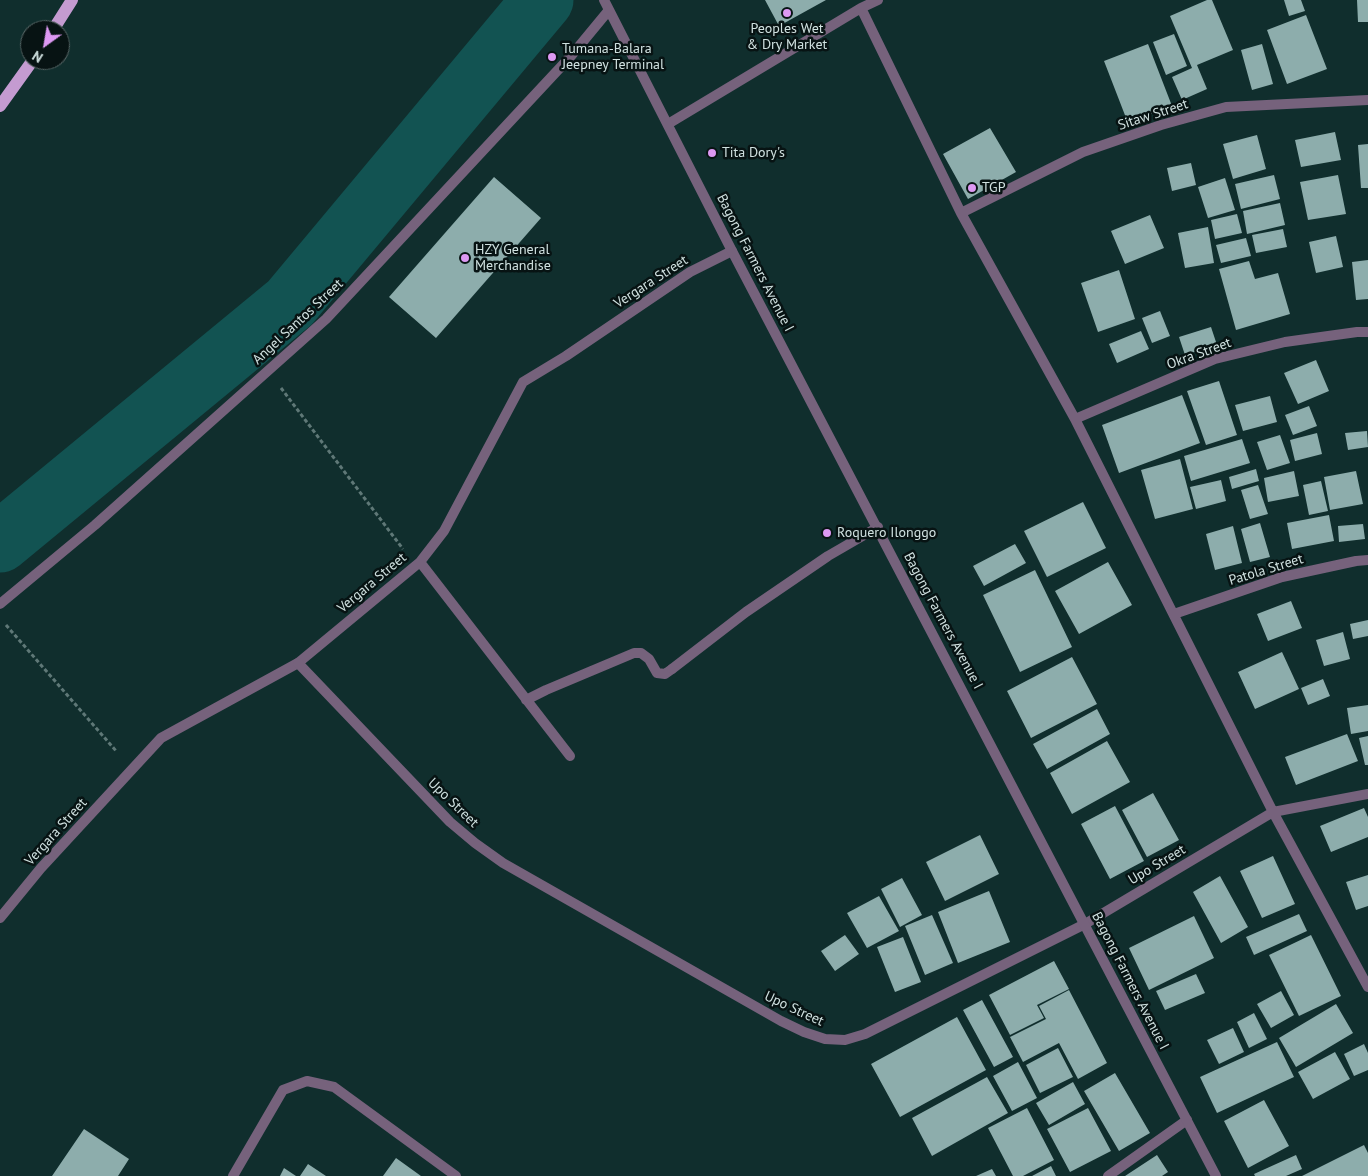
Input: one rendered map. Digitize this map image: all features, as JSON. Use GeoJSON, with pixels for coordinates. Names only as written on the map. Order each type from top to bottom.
{"type":"FeatureCollection","features":[{"type":"Feature","properties":{"kind":"main road"},"geometry":{"type":"LineString","coordinates":[[59,20],[72,0]]}},
{"type":"Feature","properties":{"kind":"main road"},"geometry":{"type":"LineString","coordinates":[[0,106],[26,70]]}},
{"type":"Feature","properties":{"kind":"street","name":"Bagong Farmers Avenue I"},"geometry":{"type":"LineString","coordinates":[[604,0],[732,251],[1216,1176]]}},
{"type":"Feature","properties":{"kind":"street"},"geometry":{"type":"LineString","coordinates":[[668,124],[861,8],[878,0]]}},
{"type":"Feature","properties":{"kind":"street"},"geometry":{"type":"LineString","coordinates":[[861,8],[961,213],[1075,420],[1273,812],[1368,987]]}},
{"type":"Feature","properties":{"kind":"street","name":"Angel Santos Street"},"geometry":{"type":"LineString","coordinates":[[0,604],[95,525],[326,319],[571,56],[609,10]]}},
{"type":"Feature","properties":{"kind":"street","name":"Sitaw Street"},"geometry":{"type":"LineString","coordinates":[[961,213],[1083,152],[1161,125],[1226,107],[1368,100]]}},
{"type":"Feature","properties":{"kind":"street","name":"Vergara Street"},"geometry":{"type":"LineString","coordinates":[[0,918],[41,868],[161,738],[298,663],[418,564],[444,531],[522,382],[566,356],[690,272],[732,251]]}},
{"type":"Feature","properties":{"kind":"street","name":"Okra Street"},"geometry":{"type":"LineString","coordinates":[[1075,420],[1215,359],[1285,342],[1368,332]]}},
{"type":"Feature","properties":{"kind":"street"},"geometry":{"type":"LineString","coordinates":[[526,700],[634,653],[644,654],[657,673],[665,674],[746,612],[828,556],[878,527]]}},
{"type":"Feature","properties":{"kind":"street","name":"Patola Street"},"geometry":{"type":"LineString","coordinates":[[1174,614],[1282,578],[1368,560]]}},
{"type":"Feature","properties":{"kind":"street"},"geometry":{"type":"LineString","coordinates":[[418,564],[570,756]]}},
{"type":"Feature","properties":{"kind":"street","name":"Upo Street"},"geometry":{"type":"LineString","coordinates":[[298,663],[450,822],[504,863],[781,1021],[825,1039],[845,1040],[864,1034],[1085,924],[1273,812],[1368,794]]}},
{"type":"Feature","properties":{"kind":"street"},"geometry":{"type":"LineString","coordinates":[[233,1176],[283,1090],[307,1081],[334,1087],[456,1176]]}},
{"type":"Feature","properties":{"kind":"street"},"geometry":{"type":"LineString","coordinates":[[1108,1176],[1187,1120]]}},
{"type":"Feature","properties":{"kind":"path"},"geometry":{"type":"LineString","coordinates":[[268,370],[418,564]]}},
{"type":"Feature","properties":{"kind":"path"},"geometry":{"type":"LineString","coordinates":[[0,618],[133,769]]}},
{"type":"Feature","properties":{"kind":"building","name":"Peoples Wet & Dry Market"},"geometry":{"type":"Polygon","coordinates":[[[765,0],[826,0],[779,26],[765,0]]]}},
{"type":"Feature","properties":{"kind":"building"},"geometry":{"type":"Polygon","coordinates":[[[1207,0],[1212,0],[1233,50],[1197,65],[1207,89],[1182,100],[1172,77],[1192,68],[1170,16],[1207,0]]]}},
{"type":"Feature","properties":{"kind":"building"},"geometry":{"type":"Polygon","coordinates":[[[1284,0],[1301,0],[1305,11],[1289,16],[1284,0]]]}},
{"type":"Feature","properties":{"kind":"building"},"geometry":{"type":"Polygon","coordinates":[[[1357,0],[1368,0],[1368,22],[1358,22],[1357,0]]]}},
{"type":"Feature","properties":{"kind":"building"},"geometry":{"type":"Polygon","coordinates":[[[1306,15],[1327,69],[1287,84],[1267,30],[1306,15]]]}},
{"type":"Feature","properties":{"kind":"building"},"geometry":{"type":"Polygon","coordinates":[[[1174,34],[1187,66],[1166,75],[1153,42],[1174,34]]]}},
{"type":"Feature","properties":{"kind":"building"},"geometry":{"type":"Polygon","coordinates":[[[1148,44],[1172,106],[1128,123],[1104,61],[1148,44]]]}},
{"type":"Feature","properties":{"kind":"building"},"geometry":{"type":"Polygon","coordinates":[[[1262,44],[1273,84],[1252,90],[1241,50],[1262,44]]]}},
{"type":"Feature","properties":{"kind":"building"},"geometry":{"type":"Polygon","coordinates":[[[990,128],[1016,172],[968,199],[943,154],[990,128]]]}},
{"type":"Feature","properties":{"kind":"building"},"geometry":{"type":"Polygon","coordinates":[[[1335,132],[1341,160],[1301,167],[1295,140],[1335,132]]]}},
{"type":"Feature","properties":{"kind":"building"},"geometry":{"type":"Polygon","coordinates":[[[1257,135],[1266,169],[1233,179],[1223,144],[1257,135]]]}},
{"type":"Feature","properties":{"kind":"building"},"geometry":{"type":"Polygon","coordinates":[[[1368,144],[1368,188],[1361,188],[1358,145],[1368,144]]]}},
{"type":"Feature","properties":{"kind":"building"},"geometry":{"type":"Polygon","coordinates":[[[1191,163],[1196,185],[1172,191],[1167,168],[1191,163]]]}},
{"type":"Feature","properties":{"kind":"building"},"geometry":{"type":"Polygon","coordinates":[[[1274,175],[1280,199],[1241,209],[1235,184],[1274,175]]]}},
{"type":"Feature","properties":{"kind":"building"},"geometry":{"type":"Polygon","coordinates":[[[1338,175],[1346,214],[1308,220],[1300,182],[1338,175]]]}},
{"type":"Feature","properties":{"kind":"building","name":"HZY General Merchandise"},"geometry":{"type":"Polygon","coordinates":[[[494,177],[541,218],[436,338],[389,297],[494,177]]]}},
{"type":"Feature","properties":{"kind":"building"},"geometry":{"type":"Polygon","coordinates":[[[1225,178],[1235,210],[1208,218],[1198,187],[1225,178]]]}},
{"type":"Feature","properties":{"kind":"building"},"geometry":{"type":"Polygon","coordinates":[[[1280,203],[1285,225],[1247,234],[1243,211],[1280,203]]]}},
{"type":"Feature","properties":{"kind":"building"},"geometry":{"type":"Polygon","coordinates":[[[1237,214],[1242,233],[1215,239],[1211,220],[1237,214]]]}},
{"type":"Feature","properties":{"kind":"building"},"geometry":{"type":"Polygon","coordinates":[[[1150,215],[1164,248],[1125,264],[1111,231],[1150,215]]]}},
{"type":"Feature","properties":{"kind":"building"},"geometry":{"type":"Polygon","coordinates":[[[1208,227],[1214,263],[1185,268],[1178,233],[1208,227]]]}},
{"type":"Feature","properties":{"kind":"building"},"geometry":{"type":"Polygon","coordinates":[[[1283,229],[1287,247],[1256,253],[1252,235],[1283,229]]]}},
{"type":"Feature","properties":{"kind":"building"},"geometry":{"type":"Polygon","coordinates":[[[1336,236],[1343,267],[1316,273],[1309,242],[1336,236]]]}},
{"type":"Feature","properties":{"kind":"building"},"geometry":{"type":"Polygon","coordinates":[[[1246,238],[1251,256],[1221,263],[1216,245],[1246,238]]]}},
{"type":"Feature","properties":{"kind":"building"},"geometry":{"type":"Polygon","coordinates":[[[1368,260],[1368,299],[1356,300],[1352,262],[1368,260]]]}},
{"type":"Feature","properties":{"kind":"building"},"geometry":{"type":"Polygon","coordinates":[[[1249,261],[1255,279],[1278,273],[1290,314],[1236,330],[1219,269],[1249,261]]]}},
{"type":"Feature","properties":{"kind":"building"},"geometry":{"type":"Polygon","coordinates":[[[1119,270],[1135,319],[1098,332],[1081,283],[1119,270]]]}},
{"type":"Feature","properties":{"kind":"building"},"geometry":{"type":"Polygon","coordinates":[[[1160,311],[1170,336],[1152,343],[1142,318],[1160,311]]]}},
{"type":"Feature","properties":{"kind":"building"},"geometry":{"type":"Polygon","coordinates":[[[1211,327],[1217,345],[1185,355],[1179,337],[1211,327]]]}},
{"type":"Feature","properties":{"kind":"building"},"geometry":{"type":"Polygon","coordinates":[[[1141,331],[1149,349],[1117,363],[1109,344],[1141,331]]]}},
{"type":"Feature","properties":{"kind":"building"},"geometry":{"type":"Polygon","coordinates":[[[1316,360],[1329,391],[1298,404],[1284,373],[1316,360]]]}},
{"type":"Feature","properties":{"kind":"building"},"geometry":{"type":"Polygon","coordinates":[[[1219,381],[1237,435],[1206,445],[1187,391],[1219,381]]]}},
{"type":"Feature","properties":{"kind":"building"},"geometry":{"type":"Polygon","coordinates":[[[1182,395],[1200,443],[1119,473],[1102,425],[1182,395]]]}},
{"type":"Feature","properties":{"kind":"building"},"geometry":{"type":"Polygon","coordinates":[[[1270,396],[1277,422],[1243,431],[1235,405],[1270,396]]]}},
{"type":"Feature","properties":{"kind":"building"},"geometry":{"type":"Polygon","coordinates":[[[1309,406],[1317,426],[1293,435],[1285,415],[1309,406]]]}},
{"type":"Feature","properties":{"kind":"building"},"geometry":{"type":"Polygon","coordinates":[[[1367,431],[1368,447],[1348,450],[1345,433],[1367,431]]]}},
{"type":"Feature","properties":{"kind":"building"},"geometry":{"type":"Polygon","coordinates":[[[1317,433],[1322,454],[1295,461],[1290,440],[1317,433]]]}},
{"type":"Feature","properties":{"kind":"building"},"geometry":{"type":"Polygon","coordinates":[[[1280,435],[1290,463],[1267,470],[1257,442],[1280,435]]]}},
{"type":"Feature","properties":{"kind":"building"},"geometry":{"type":"Polygon","coordinates":[[[1242,439],[1250,463],[1191,481],[1184,456],[1242,439]]]}},
{"type":"Feature","properties":{"kind":"building"},"geometry":{"type":"Polygon","coordinates":[[[1180,459],[1193,509],[1155,519],[1141,470],[1180,459]]]}},
{"type":"Feature","properties":{"kind":"building"},"geometry":{"type":"Polygon","coordinates":[[[1256,469],[1259,481],[1232,489],[1229,477],[1256,469]]]}},
{"type":"Feature","properties":{"kind":"building"},"geometry":{"type":"Polygon","coordinates":[[[1294,471],[1299,496],[1268,502],[1264,478],[1294,471]]]}},
{"type":"Feature","properties":{"kind":"building"},"geometry":{"type":"Polygon","coordinates":[[[1356,471],[1363,504],[1330,510],[1324,477],[1356,471]]]}},
{"type":"Feature","properties":{"kind":"building"},"geometry":{"type":"Polygon","coordinates":[[[1221,480],[1226,501],[1196,509],[1190,487],[1221,480]]]}},
{"type":"Feature","properties":{"kind":"building"},"geometry":{"type":"Polygon","coordinates":[[[1321,481],[1328,511],[1309,515],[1303,485],[1321,481]]]}},
{"type":"Feature","properties":{"kind":"building"},"geometry":{"type":"Polygon","coordinates":[[[1258,485],[1268,514],[1250,519],[1241,490],[1258,485]]]}},
{"type":"Feature","properties":{"kind":"building"},"geometry":{"type":"Polygon","coordinates":[[[1083,502],[1106,548],[1047,577],[1024,531],[1083,502]]]}},
{"type":"Feature","properties":{"kind":"building"},"geometry":{"type":"Polygon","coordinates":[[[1329,515],[1334,541],[1292,549],[1287,523],[1329,515]]]}},
{"type":"Feature","properties":{"kind":"building"},"geometry":{"type":"Polygon","coordinates":[[[1260,523],[1270,557],[1250,562],[1241,529],[1260,523]]]}},
{"type":"Feature","properties":{"kind":"building"},"geometry":{"type":"Polygon","coordinates":[[[1363,524],[1365,539],[1339,542],[1338,526],[1363,524]]]}},
{"type":"Feature","properties":{"kind":"building"},"geometry":{"type":"Polygon","coordinates":[[[1233,526],[1242,563],[1215,570],[1206,534],[1233,526]]]}},
{"type":"Feature","properties":{"kind":"building"},"geometry":{"type":"Polygon","coordinates":[[[1015,544],[1026,563],[984,586],[973,566],[1015,544]]]}},
{"type":"Feature","properties":{"kind":"building"},"geometry":{"type":"Polygon","coordinates":[[[1108,562],[1132,605],[1079,634],[1055,591],[1108,562]]]}},
{"type":"Feature","properties":{"kind":"building"},"geometry":{"type":"Polygon","coordinates":[[[1035,570],[1072,647],[1020,672],[983,595],[1035,570]]]}},
{"type":"Feature","properties":{"kind":"building"},"geometry":{"type":"Polygon","coordinates":[[[1291,601],[1302,628],[1268,641],[1257,614],[1291,601]]]}},
{"type":"Feature","properties":{"kind":"building"},"geometry":{"type":"Polygon","coordinates":[[[1368,620],[1368,636],[1353,639],[1350,624],[1368,620]]]}},
{"type":"Feature","properties":{"kind":"building"},"geometry":{"type":"Polygon","coordinates":[[[1343,632],[1350,659],[1324,666],[1316,640],[1343,632]]]}},
{"type":"Feature","properties":{"kind":"building"},"geometry":{"type":"Polygon","coordinates":[[[1282,652],[1299,689],[1255,709],[1238,672],[1282,652]]]}},
{"type":"Feature","properties":{"kind":"building"},"geometry":{"type":"Polygon","coordinates":[[[1072,657],[1097,704],[1031,738],[1007,691],[1072,657]]]}},
{"type":"Feature","properties":{"kind":"building"},"geometry":{"type":"Polygon","coordinates":[[[1323,679],[1330,696],[1308,705],[1301,688],[1323,679]]]}},
{"type":"Feature","properties":{"kind":"building"},"geometry":{"type":"Polygon","coordinates":[[[1368,705],[1368,731],[1351,734],[1347,708],[1368,705]]]}},
{"type":"Feature","properties":{"kind":"building"},"geometry":{"type":"Polygon","coordinates":[[[1097,709],[1110,734],[1047,769],[1033,744],[1097,709]]]}},
{"type":"Feature","properties":{"kind":"building"},"geometry":{"type":"Polygon","coordinates":[[[1347,734],[1358,761],[1296,785],[1285,757],[1347,734]]]}},
{"type":"Feature","properties":{"kind":"building"},"geometry":{"type":"Polygon","coordinates":[[[1368,736],[1368,765],[1365,765],[1359,738],[1368,736]]]}},
{"type":"Feature","properties":{"kind":"building"},"geometry":{"type":"Polygon","coordinates":[[[1107,741],[1130,782],[1072,814],[1050,773],[1107,741]]]}},
{"type":"Feature","properties":{"kind":"building"},"geometry":{"type":"Polygon","coordinates":[[[1153,793],[1179,840],[1147,857],[1122,810],[1153,793]]]}},
{"type":"Feature","properties":{"kind":"building"},"geometry":{"type":"Polygon","coordinates":[[[1115,806],[1144,861],[1110,879],[1081,824],[1115,806]]]}},
{"type":"Feature","properties":{"kind":"building"},"geometry":{"type":"Polygon","coordinates":[[[1364,808],[1368,817],[1368,837],[1331,852],[1320,826],[1364,808]]]}},
{"type":"Feature","properties":{"kind":"building"},"geometry":{"type":"Polygon","coordinates":[[[980,835],[999,874],[945,901],[926,862],[980,835]]]}},
{"type":"Feature","properties":{"kind":"building"},"geometry":{"type":"Polygon","coordinates":[[[1273,856],[1295,904],[1262,918],[1240,871],[1273,856]]]}},
{"type":"Feature","properties":{"kind":"building"},"geometry":{"type":"Polygon","coordinates":[[[1368,875],[1368,906],[1356,910],[1346,882],[1368,875]]]}},
{"type":"Feature","properties":{"kind":"building"},"geometry":{"type":"Polygon","coordinates":[[[1220,876],[1248,927],[1221,943],[1193,892],[1220,876]]]}},
{"type":"Feature","properties":{"kind":"building"},"geometry":{"type":"Polygon","coordinates":[[[902,878],[922,915],[900,927],[881,889],[902,878]]]}},
{"type":"Feature","properties":{"kind":"building"},"geometry":{"type":"Polygon","coordinates":[[[989,891],[1010,942],[958,963],[938,912],[989,891]]]}},
{"type":"Feature","properties":{"kind":"building"},"geometry":{"type":"Polygon","coordinates":[[[879,896],[899,931],[867,948],[847,913],[879,896]]]}},
{"type":"Feature","properties":{"kind":"building"},"geometry":{"type":"Polygon","coordinates":[[[1299,914],[1307,931],[1254,955],[1246,937],[1299,914]]]}},
{"type":"Feature","properties":{"kind":"building"},"geometry":{"type":"Polygon","coordinates":[[[932,915],[953,963],[925,975],[905,926],[932,915]]]}},
{"type":"Feature","properties":{"kind":"building"},"geometry":{"type":"Polygon","coordinates":[[[1194,916],[1214,958],[1149,990],[1129,948],[1194,916]]]}},
{"type":"Feature","properties":{"kind":"building"},"geometry":{"type":"Polygon","coordinates":[[[845,935],[859,954],[835,971],[821,951],[845,935]]]}},
{"type":"Feature","properties":{"kind":"building"},"geometry":{"type":"Polygon","coordinates":[[[1311,935],[1341,996],[1299,1016],[1269,955],[1311,935]]]}},
{"type":"Feature","properties":{"kind":"building"},"geometry":{"type":"Polygon","coordinates":[[[903,937],[921,982],[895,992],[877,947],[903,937]]]}},
{"type":"Feature","properties":{"kind":"building"},"geometry":{"type":"Polygon","coordinates":[[[1054,961],[1069,989],[1037,1005],[1044,1018],[1010,1035],[989,995],[1054,961]]]}},
{"type":"Feature","properties":{"kind":"building"},"geometry":{"type":"Polygon","coordinates":[[[1196,974],[1205,993],[1165,1010],[1156,991],[1196,974]]]}},
{"type":"Feature","properties":{"kind":"building"},"geometry":{"type":"Polygon","coordinates":[[[1069,990],[1107,1063],[1078,1079],[1059,1043],[1023,1062],[1010,1037],[1046,1019],[1039,1006],[1069,990]]]}},
{"type":"Feature","properties":{"kind":"building"},"geometry":{"type":"Polygon","coordinates":[[[1281,991],[1294,1015],[1271,1028],[1257,1004],[1281,991]]]}},
{"type":"Feature","properties":{"kind":"building"},"geometry":{"type":"Polygon","coordinates":[[[982,1000],[1013,1057],[994,1067],[963,1010],[982,1000]]]}},
{"type":"Feature","properties":{"kind":"building"},"geometry":{"type":"Polygon","coordinates":[[[1336,1004],[1353,1033],[1296,1067],[1279,1038],[1336,1004]]]}},
{"type":"Feature","properties":{"kind":"building"},"geometry":{"type":"Polygon","coordinates":[[[1254,1013],[1267,1039],[1249,1048],[1237,1022],[1254,1013]]]}},
{"type":"Feature","properties":{"kind":"building"},"geometry":{"type":"Polygon","coordinates":[[[957,1017],[986,1070],[900,1117],[871,1064],[957,1017]]]}},
{"type":"Feature","properties":{"kind":"building"},"geometry":{"type":"Polygon","coordinates":[[[1233,1028],[1244,1052],[1219,1064],[1207,1040],[1233,1028]]]}},
{"type":"Feature","properties":{"kind":"building"},"geometry":{"type":"Polygon","coordinates":[[[1277,1042],[1294,1077],[1217,1113],[1200,1077],[1277,1042]]]}},
{"type":"Feature","properties":{"kind":"building"},"geometry":{"type":"Polygon","coordinates":[[[1364,1044],[1368,1053],[1368,1070],[1354,1076],[1344,1054],[1364,1044]]]}},
{"type":"Feature","properties":{"kind":"building"},"geometry":{"type":"Polygon","coordinates":[[[1058,1048],[1073,1077],[1040,1093],[1026,1065],[1058,1048]]]}},
{"type":"Feature","properties":{"kind":"building"},"geometry":{"type":"Polygon","coordinates":[[[1335,1052],[1350,1079],[1313,1099],[1298,1072],[1335,1052]]]}},
{"type":"Feature","properties":{"kind":"building"},"geometry":{"type":"Polygon","coordinates":[[[1018,1062],[1037,1098],[1012,1111],[993,1076],[1018,1062]]]}},
{"type":"Feature","properties":{"kind":"building"},"geometry":{"type":"Polygon","coordinates":[[[1115,1073],[1150,1133],[1119,1151],[1084,1091],[1115,1073]]]}},
{"type":"Feature","properties":{"kind":"building"},"geometry":{"type":"Polygon","coordinates":[[[987,1077],[1008,1113],[932,1156],[912,1118],[987,1077]]]}},
{"type":"Feature","properties":{"kind":"building"},"geometry":{"type":"Polygon","coordinates":[[[1073,1082],[1085,1104],[1049,1125],[1036,1103],[1073,1082]]]}},
{"type":"Feature","properties":{"kind":"building"},"geometry":{"type":"Polygon","coordinates":[[[1264,1100],[1289,1146],[1248,1168],[1224,1121],[1264,1100]]]}},
{"type":"Feature","properties":{"kind":"building"},"geometry":{"type":"Polygon","coordinates":[[[1027,1108],[1054,1160],[1023,1176],[1013,1176],[988,1128],[1027,1108]]]}},
{"type":"Feature","properties":{"kind":"building"},"geometry":{"type":"Polygon","coordinates":[[[1088,1108],[1111,1151],[1070,1172],[1047,1129],[1088,1108]]]}},
{"type":"Feature","properties":{"kind":"building"},"geometry":{"type":"Polygon","coordinates":[[[84,1129],[129,1159],[118,1176],[52,1176],[84,1129]]]}},
{"type":"Feature","properties":{"kind":"building"},"geometry":{"type":"Polygon","coordinates":[[[1364,1145],[1368,1153],[1368,1176],[1302,1176],[1364,1145]]]}},
{"type":"Feature","properties":{"kind":"building"},"geometry":{"type":"Polygon","coordinates":[[[1157,1155],[1168,1172],[1162,1176],[1125,1176],[1157,1155]]]}},
{"type":"Feature","properties":{"kind":"building"},"geometry":{"type":"Polygon","coordinates":[[[1296,1155],[1302,1169],[1286,1176],[1255,1176],[1254,1174],[1296,1155]]]}},
{"type":"Feature","properties":{"kind":"building"},"geometry":{"type":"Polygon","coordinates":[[[396,1158],[421,1176],[383,1176],[396,1158]]]}},
{"type":"Feature","properties":{"kind":"building"},"geometry":{"type":"Polygon","coordinates":[[[308,1164],[326,1176],[300,1176],[308,1164]]]}},
{"type":"Feature","properties":{"kind":"building"},"geometry":{"type":"Polygon","coordinates":[[[1051,1166],[1056,1176],[1032,1176],[1051,1166]]]}},
{"type":"Feature","properties":{"kind":"building"},"geometry":{"type":"Polygon","coordinates":[[[284,1168],[296,1176],[280,1176],[284,1168]]]}},
{"type":"Feature","properties":{"kind":"building"},"geometry":{"type":"Polygon","coordinates":[[[992,1169],[996,1176],[976,1176],[992,1169]]]}},
{"type":"Feature","properties":{"kind":"waterway"},"geometry":{"type":"LineString","coordinates":[[0,542],[290,303],[543,0]]}},
{"type":"Feature","properties":{"kind":"place","name":"Peoples Wet & Dry Market"},"geometry":{"type":"Point","coordinates":[787,13]}},
{"type":"Feature","properties":{"kind":"place","name":"Tumana-Balara Jeepney Terminal"},"geometry":{"type":"Point","coordinates":[552,57]}},
{"type":"Feature","properties":{"kind":"place","name":"Tita Dory's"},"geometry":{"type":"Point","coordinates":[712,153]}},
{"type":"Feature","properties":{"kind":"place","name":"TGP"},"geometry":{"type":"Point","coordinates":[972,188]}},
{"type":"Feature","properties":{"kind":"place","name":"HZY General Merchandise"},"geometry":{"type":"Point","coordinates":[465,258]}},
{"type":"Feature","properties":{"kind":"place","name":"Roquero Ilonggo"},"geometry":{"type":"Point","coordinates":[827,533]}}]}
